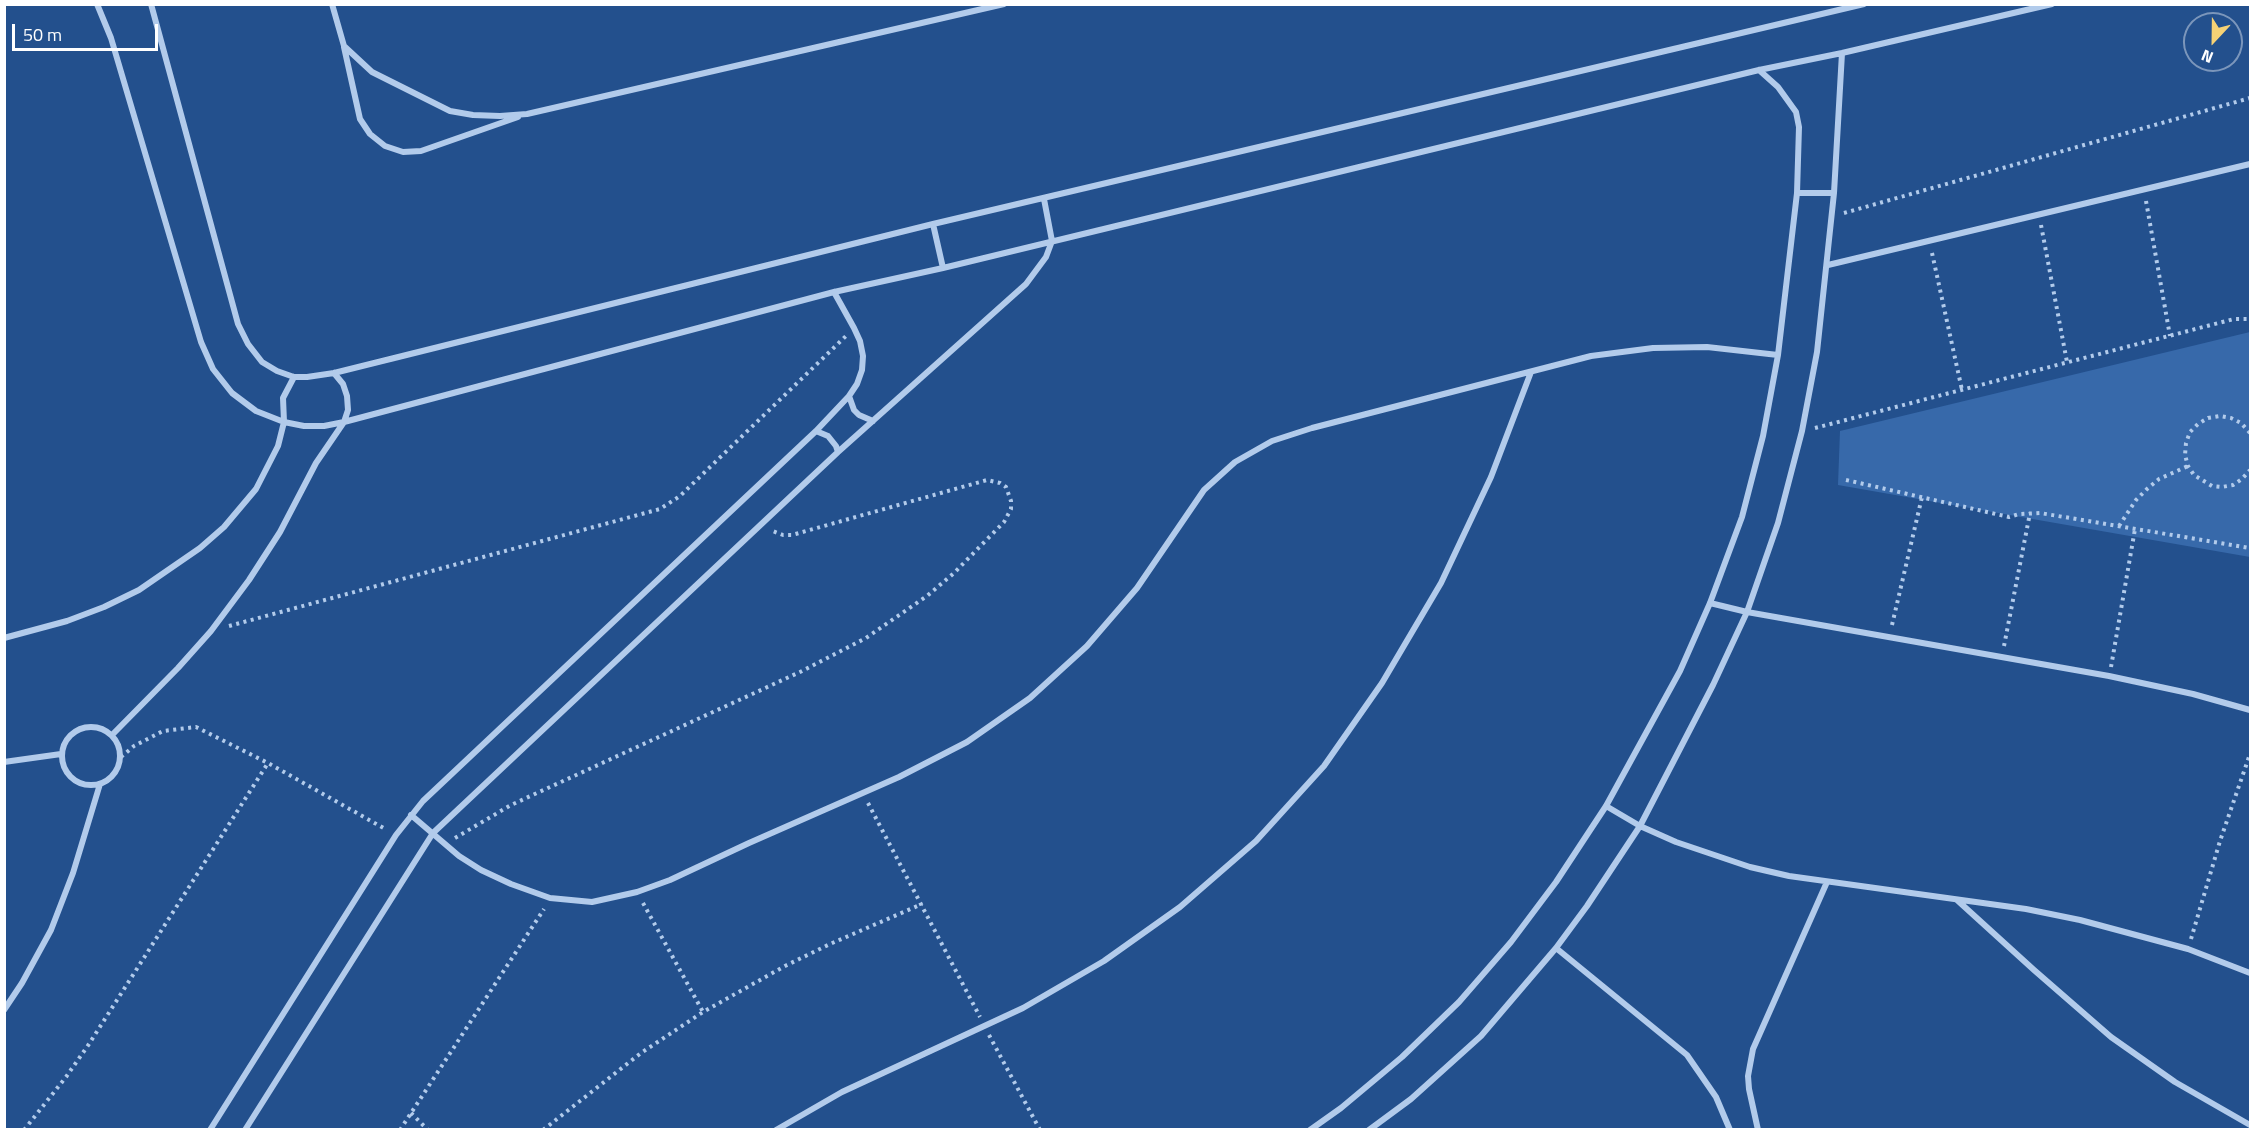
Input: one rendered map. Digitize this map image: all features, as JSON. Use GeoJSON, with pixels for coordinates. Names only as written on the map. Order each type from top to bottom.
{"type":"FeatureCollection","features":[{"type":"Feature","properties":{"kind":"street"},"geometry":{"type":"LineString","coordinates":[[97,4],[111,38],[201,342],[213,369],[232,393],[256,411],[284,422],[304,426],[324,426],[344,422],[834,292],[943,268],[1759,70],[2052,4]]}},
{"type":"Feature","properties":{"kind":"street"},"geometry":{"type":"LineString","coordinates":[[151,4],[238,324],[248,344],[262,362],[294,377],[334,373],[933,224],[1864,4]]}},
{"type":"Feature","properties":{"kind":"street"},"geometry":{"type":"LineString","coordinates":[[332,4],[360,119],[370,134],[385,146],[403,152],[421,151],[527,114],[1004,4]]}},
{"type":"Feature","properties":{"kind":"street"},"geometry":{"type":"LineString","coordinates":[[344,46],[372,72],[450,111],[472,115],[527,114]]}},
{"type":"Feature","properties":{"kind":"street"},"geometry":{"type":"LineString","coordinates":[[1370,1130],[1411,1099],[1481,1036],[1556,948],[1587,906],[1640,826],[1713,685],[1747,612],[1778,523],[1802,431],[1817,352],[1828,265],[1842,53]]}},
{"type":"Feature","properties":{"kind":"street"},"geometry":{"type":"LineString","coordinates":[[1310,1130],[1341,1108],[1402,1057],[1459,1002],[1512,942],[1556,882],[1606,806],[1680,671],[1710,603],[1742,517],[1763,436],[1778,355],[1797,193],[1799,127],[1796,112],[1778,87],[1759,70]]}},
{"type":"Feature","properties":{"kind":"street"},"geometry":{"type":"LineString","coordinates":[[1828,265],[2250,164]]}},
{"type":"Feature","properties":{"kind":"street"},"geometry":{"type":"LineString","coordinates":[[1797,193],[1834,193]]}},
{"type":"Feature","properties":{"kind":"street"},"geometry":{"type":"LineString","coordinates":[[245,1130],[433,833],[838,452],[1026,284],[1046,257],[1052,241],[1044,199]]}},
{"type":"Feature","properties":{"kind":"street"},"geometry":{"type":"LineString","coordinates":[[933,224],[943,268]]}},
{"type":"Feature","properties":{"kind":"street"},"geometry":{"type":"LineString","coordinates":[[210,1130],[396,835],[411,815],[432,792],[816,431],[849,396],[857,384],[862,363],[860,341],[834,292]]}},
{"type":"Feature","properties":{"kind":"street"},"geometry":{"type":"LineString","coordinates":[[411,815],[459,856],[481,870],[550,898],[592,902],[637,892],[670,880],[863,793],[967,742],[1038,690],[1087,646],[1137,588],[1204,490],[1235,462],[1272,441],[1312,428],[1591,356],[1653,348],[1707,347],[1778,355]]}},
{"type":"Feature","properties":{"kind":"street"},"geometry":{"type":"LineString","coordinates":[[776,1130],[842,1092],[1023,1008],[1104,961],[1180,907],[1256,841],[1324,766],[1382,683],[1441,583],[1491,477],[1531,372]]}},
{"type":"Feature","properties":{"kind":"street"},"geometry":{"type":"LineString","coordinates":[[112,735],[211,631],[249,580],[280,532],[316,463],[344,422],[348,410],[347,396],[343,384],[334,373]]}},
{"type":"Feature","properties":{"kind":"street"},"geometry":{"type":"LineString","coordinates":[[4,638],[67,621],[140,590],[200,548],[224,527],[256,489],[278,446],[284,422],[283,398],[294,377]]}},
{"type":"Feature","properties":{"kind":"street"},"geometry":{"type":"LineString","coordinates":[[849,396],[854,410],[859,415],[873,421]]}},
{"type":"Feature","properties":{"kind":"street"},"geometry":{"type":"LineString","coordinates":[[816,431],[833,440],[838,452]]}},
{"type":"Feature","properties":{"kind":"street"},"geometry":{"type":"LineString","coordinates":[[1710,603],[1888,638],[2109,676],[2193,694],[2250,710]]}},
{"type":"Feature","properties":{"kind":"street"},"geometry":{"type":"LineString","coordinates":[[87,726],[100,728],[112,735],[119,745],[121,757],[118,769],[111,778],[100,784],[89,785],[69,776],[63,766],[61,754],[65,742],[74,731],[87,726]]}},
{"type":"Feature","properties":{"kind":"street"},"geometry":{"type":"LineString","coordinates":[[4,762],[61,754]]}},
{"type":"Feature","properties":{"kind":"street"},"geometry":{"type":"LineString","coordinates":[[4,1010],[22,983],[51,930],[73,873],[100,784]]}},
{"type":"Feature","properties":{"kind":"street"},"geometry":{"type":"LineString","coordinates":[[1606,806],[1640,826],[1685,845],[1750,867],[1827,882],[2026,909],[2080,920],[2188,949],[2250,973]]}},
{"type":"Feature","properties":{"kind":"street"},"geometry":{"type":"LineString","coordinates":[[1758,1130],[1748,1076],[1753,1049],[1827,882]]}},
{"type":"Feature","properties":{"kind":"street"},"geometry":{"type":"LineString","coordinates":[[1956,900],[2111,1037],[2175,1082],[2250,1125]]}},
{"type":"Feature","properties":{"kind":"street"},"geometry":{"type":"LineString","coordinates":[[1556,948],[1686,1055],[1707,1082],[1724,1112],[1730,1130]]}},
{"type":"Feature","properties":{"kind":"path"},"geometry":{"type":"LineString","coordinates":[[1832,217],[2250,98]]}},
{"type":"Feature","properties":{"kind":"path"},"geometry":{"type":"LineString","coordinates":[[2144,189],[2170,336]]}},
{"type":"Feature","properties":{"kind":"path"},"geometry":{"type":"LineString","coordinates":[[2039,214],[2067,362]]}},
{"type":"Feature","properties":{"kind":"path"},"geometry":{"type":"LineString","coordinates":[[1930,240],[1962,390]]}},
{"type":"Feature","properties":{"kind":"path"},"geometry":{"type":"LineString","coordinates":[[1802,431],[2234,319],[2250,318]]}},
{"type":"Feature","properties":{"kind":"path"},"geometry":{"type":"LineString","coordinates":[[211,631],[660,509],[680,496],[854,328]]}},
{"type":"Feature","properties":{"kind":"path"},"geometry":{"type":"LineString","coordinates":[[2250,432],[2241,423],[2231,418],[2220,416],[2208,418],[2190,432],[2185,454],[2188,466],[2194,475],[2202,482],[2212,486],[2233,485],[2250,470]]}},
{"type":"Feature","properties":{"kind":"path"},"geometry":{"type":"LineString","coordinates":[[2119,526],[2136,500],[2147,489],[2159,479],[2188,466]]}},
{"type":"Feature","properties":{"kind":"path"},"geometry":{"type":"LineString","coordinates":[[445,844],[511,806],[800,672],[866,638],[927,596],[971,556],[1004,522],[1011,508],[1011,501],[1010,494],[1000,483],[987,480],[792,535],[774,532],[762,524]]}},
{"type":"Feature","properties":{"kind":"path"},"geometry":{"type":"LineString","coordinates":[[1846,480],[2009,517],[2030,513],[2250,548]]}},
{"type":"Feature","properties":{"kind":"path"},"geometry":{"type":"LineString","coordinates":[[1888,638],[1922,497]]}},
{"type":"Feature","properties":{"kind":"path"},"geometry":{"type":"LineString","coordinates":[[2001,658],[2030,513]]}},
{"type":"Feature","properties":{"kind":"path"},"geometry":{"type":"LineString","coordinates":[[2109,676],[2135,529]]}},
{"type":"Feature","properties":{"kind":"path"},"geometry":{"type":"LineString","coordinates":[[121,757],[141,742],[163,731],[196,727],[268,763],[396,835]]}},
{"type":"Feature","properties":{"kind":"path"},"geometry":{"type":"LineString","coordinates":[[2188,949],[2220,841],[2250,754]]}},
{"type":"Feature","properties":{"kind":"path"},"geometry":{"type":"LineString","coordinates":[[24,1130],[89,1044],[268,763]]}},
{"type":"Feature","properties":{"kind":"path"},"geometry":{"type":"LineString","coordinates":[[863,793],[1040,1130]]}},
{"type":"Feature","properties":{"kind":"path"},"geometry":{"type":"LineString","coordinates":[[637,892],[703,1012]]}},
{"type":"Feature","properties":{"kind":"path"},"geometry":{"type":"LineString","coordinates":[[400,1130],[550,898]]}},
{"type":"Feature","properties":{"kind":"path"},"geometry":{"type":"LineString","coordinates":[[543,1130],[641,1053],[703,1012],[821,948],[921,904]]}},
{"type":"Feature","properties":{"kind":"path"},"geometry":{"type":"LineString","coordinates":[[411,1113],[428,1130]]}},
{"type":"Feature","properties":{"kind":"shaded area"},"geometry":{"type":"Polygon","coordinates":[[[2250,332],[2250,557],[1838,485],[1840,431],[2250,332]]]}}]}
